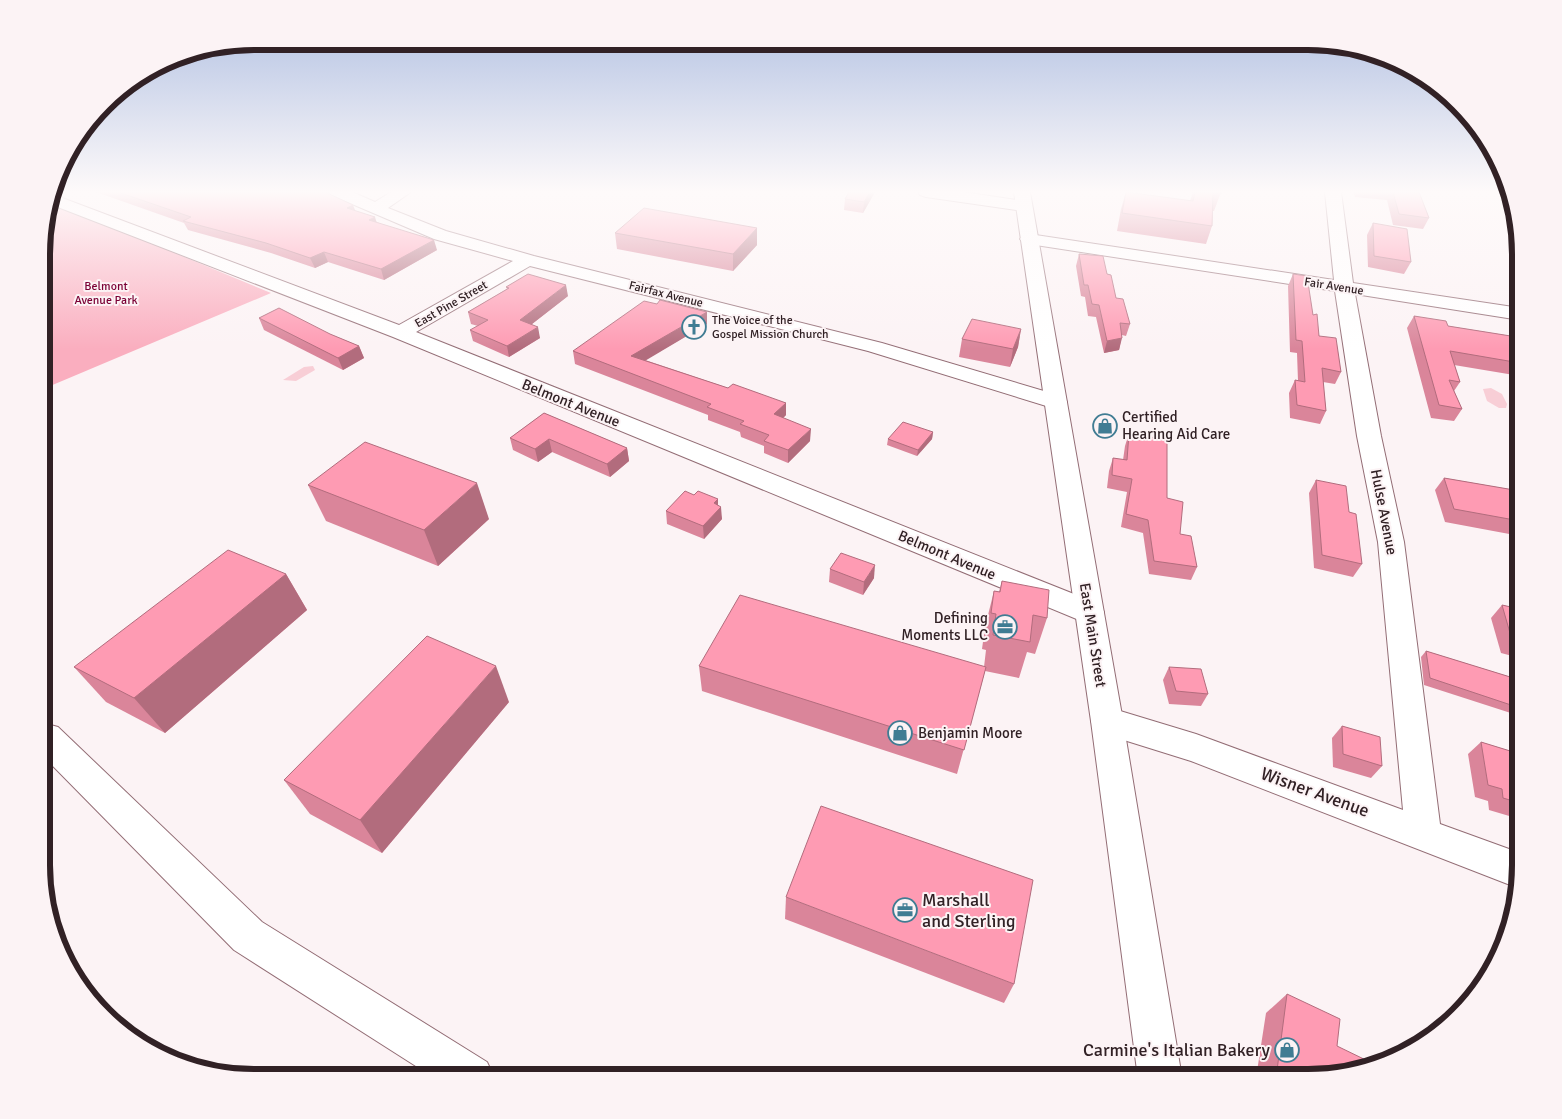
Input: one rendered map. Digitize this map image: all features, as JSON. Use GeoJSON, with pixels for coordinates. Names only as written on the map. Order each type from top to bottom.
{"type":"FeatureCollection","features":[{"type":"Feature","properties":{"kind":"street","name":"Belmont Avenue"},"geometry":{"type":"LineString","coordinates":[[169,244],[400,333],[1089,612]]}},
{"type":"Feature","properties":{"kind":"street","name":"Fairfax Avenue"},"geometry":{"type":"LineString","coordinates":[[472,244],[528,260],[875,347],[1056,402]]}},
{"type":"Feature","properties":{"kind":"street","name":"East Main Street"},"geometry":{"type":"LineString","coordinates":[[1029,244],[1107,721],[1159,1069]]}},
{"type":"Feature","properties":{"kind":"street","name":"Fair Avenue"},"geometry":{"type":"LineString","coordinates":[[1062,244],[1512,313]]}},
{"type":"Feature","properties":{"kind":"street","name":"Hulse Avenue"},"geometry":{"type":"LineString","coordinates":[[1339,244],[1344,287],[1369,436],[1391,542],[1423,833]]}},
{"type":"Feature","properties":{"kind":"street","name":"East Pine Street"},"geometry":{"type":"LineString","coordinates":[[400,333],[528,260]]}},
{"type":"Feature","properties":{"kind":"street","name":"Wisner Avenue"},"geometry":{"type":"LineString","coordinates":[[1107,721],[1196,748],[1512,868]]}},
{"type":"Feature","properties":{"kind":"street"},"geometry":{"type":"LineString","coordinates":[[50,741],[248,936],[459,1069]]}},
{"type":"Feature","properties":{"kind":"green space","name":"Belmont Avenue Park"},"geometry":{"type":"Polygon","coordinates":[[[50,244],[154,244],[271,293],[50,386],[50,244]]]}},
{"type":"Feature","properties":{"kind":"shaded area"},"geometry":{"type":"Polygon","coordinates":[[[313,366],[315,370],[296,381],[283,380],[304,367],[313,366]]]}},
{"type":"Feature","properties":{"kind":"shaded area"},"geometry":{"type":"Polygon","coordinates":[[[1491,388],[1502,394],[1507,404],[1506,408],[1499,408],[1487,401],[1483,389],[1491,388]]]}},
{"type":"Feature","properties":{"kind":"building"},"geometry":{"type":"Polygon","coordinates":[[[270,244],[426,244],[381,269],[324,252],[310,258],[270,244]]]}},
{"type":"Feature","properties":{"kind":"building"},"geometry":{"type":"Polygon","coordinates":[[[678,244],[742,244],[733,254],[678,244]]]}},
{"type":"Feature","properties":{"kind":"building"},"geometry":{"type":"Polygon","coordinates":[[[1374,244],[1409,244],[1411,262],[1374,256],[1374,244]]]}},
{"type":"Feature","properties":{"kind":"building"},"geometry":{"type":"Polygon","coordinates":[[[1079,254],[1103,256],[1107,274],[1111,275],[1116,298],[1123,299],[1130,324],[1120,323],[1122,338],[1107,341],[1099,305],[1092,304],[1088,285],[1084,285],[1079,254]]]}},
{"type":"Feature","properties":{"kind":"building"},"geometry":{"type":"Polygon","coordinates":[[[528,274],[566,285],[520,320],[538,327],[507,346],[470,330],[488,320],[468,312],[509,288],[506,287],[528,274]]]}},
{"type":"Feature","properties":{"kind":"building"},"geometry":{"type":"Polygon","coordinates":[[[1293,274],[1307,276],[1313,315],[1317,314],[1319,336],[1336,338],[1341,372],[1322,368],[1326,411],[1297,405],[1295,380],[1305,382],[1302,341],[1296,340],[1293,274]]]}},
{"type":"Feature","properties":{"kind":"building"},"geometry":{"type":"Polygon","coordinates":[[[660,300],[707,312],[631,356],[728,388],[733,384],[786,403],[774,414],[811,429],[788,450],[764,441],[769,435],[740,424],[744,421],[707,407],[711,404],[573,351],[644,301],[657,304],[660,300]]]}},
{"type":"Feature","properties":{"kind":"building"},"geometry":{"type":"Polygon","coordinates":[[[279,308],[330,334],[359,346],[338,358],[259,318],[279,308]]]}},
{"type":"Feature","properties":{"kind":"building"},"geometry":{"type":"Polygon","coordinates":[[[1414,316],[1446,321],[1448,326],[1512,336],[1512,362],[1450,351],[1460,382],[1449,380],[1462,409],[1439,405],[1414,316]]]}},
{"type":"Feature","properties":{"kind":"building"},"geometry":{"type":"Polygon","coordinates":[[[972,319],[1021,329],[1013,349],[962,339],[972,319]]]}},
{"type":"Feature","properties":{"kind":"building"},"geometry":{"type":"Polygon","coordinates":[[[544,413],[627,448],[607,464],[549,439],[535,449],[510,438],[544,413]]]}},
{"type":"Feature","properties":{"kind":"building"},"geometry":{"type":"Polygon","coordinates":[[[903,422],[933,432],[918,450],[888,439],[903,422]]]}},
{"type":"Feature","properties":{"kind":"building"},"geometry":{"type":"Polygon","coordinates":[[[1129,433],[1167,440],[1167,498],[1183,502],[1180,534],[1191,536],[1197,567],[1154,561],[1148,520],[1126,514],[1132,479],[1112,475],[1113,458],[1127,460],[1129,433]]]}},
{"type":"Feature","properties":{"kind":"building"},"geometry":{"type":"Polygon","coordinates":[[[365,442],[477,483],[424,530],[308,485],[365,442]]]}},
{"type":"Feature","properties":{"kind":"building"},"geometry":{"type":"Polygon","coordinates":[[[1444,478],[1512,490],[1512,520],[1454,509],[1444,478]]]}},
{"type":"Feature","properties":{"kind":"building"},"geometry":{"type":"Polygon","coordinates":[[[1316,480],[1346,486],[1349,512],[1356,514],[1362,564],[1322,555],[1316,480]]]}},
{"type":"Feature","properties":{"kind":"building"},"geometry":{"type":"Polygon","coordinates":[[[685,491],[694,495],[698,491],[718,499],[714,503],[721,507],[703,526],[666,511],[685,491]]]}},
{"type":"Feature","properties":{"kind":"building"},"geometry":{"type":"Polygon","coordinates":[[[228,550],[286,574],[134,698],[74,667],[228,550]]]}},
{"type":"Feature","properties":{"kind":"building"},"geometry":{"type":"Polygon","coordinates":[[[841,553],[875,565],[864,582],[830,569],[841,553]]]}},
{"type":"Feature","properties":{"kind":"building"},"geometry":{"type":"Polygon","coordinates":[[[1002,581],[1049,590],[1047,618],[1033,615],[1030,642],[993,635],[996,614],[991,613],[994,591],[1000,592],[1002,581]]]}},
{"type":"Feature","properties":{"kind":"building","name":"Benjamin Moore"},"geometry":{"type":"Polygon","coordinates":[[[740,595],[986,667],[964,750],[699,666],[740,595]]]}},
{"type":"Feature","properties":{"kind":"building"},"geometry":{"type":"Polygon","coordinates":[[[1502,605],[1512,607],[1512,640],[1502,605]]]}},
{"type":"Feature","properties":{"kind":"building"},"geometry":{"type":"Polygon","coordinates":[[[427,636],[496,666],[360,820],[284,780],[427,636]]]}},
{"type":"Feature","properties":{"kind":"building"},"geometry":{"type":"Polygon","coordinates":[[[1426,651],[1512,678],[1512,705],[1430,678],[1426,651]]]}},
{"type":"Feature","properties":{"kind":"building"},"geometry":{"type":"Polygon","coordinates":[[[1169,667],[1201,669],[1208,694],[1176,691],[1169,667]]]}},
{"type":"Feature","properties":{"kind":"building"},"geometry":{"type":"Polygon","coordinates":[[[1342,726],[1380,737],[1382,766],[1343,754],[1342,726]]]}},
{"type":"Feature","properties":{"kind":"building"},"geometry":{"type":"Polygon","coordinates":[[[1481,742],[1512,752],[1512,801],[1503,798],[1502,789],[1488,785],[1481,742]]]}},
{"type":"Feature","properties":{"kind":"building","name":"Marshall and Sterling"},"geometry":{"type":"Polygon","coordinates":[[[821,806],[1033,880],[1014,984],[786,897],[821,806]]]}},
{"type":"Feature","properties":{"kind":"building"},"geometry":{"type":"Polygon","coordinates":[[[1287,994],[1340,1019],[1337,1046],[1366,1060],[1322,1069],[1277,1069],[1287,994]]]}},
{"type":"Feature","properties":{"kind":"place","name":"The Voice of the Gospel Mission Church"},"geometry":{"type":"Point","coordinates":[694,327]}},
{"type":"Feature","properties":{"kind":"place","name":"Certified Hearing Aid Care"},"geometry":{"type":"Point","coordinates":[1105,426]}},
{"type":"Feature","properties":{"kind":"place","name":"Defining Moments LLC"},"geometry":{"type":"Point","coordinates":[1005,627]}},
{"type":"Feature","properties":{"kind":"place","name":"Benjamin Moore"},"geometry":{"type":"Point","coordinates":[900,733]}},
{"type":"Feature","properties":{"kind":"place","name":"Marshall and Sterling"},"geometry":{"type":"Point","coordinates":[905,910]}},
{"type":"Feature","properties":{"kind":"place","name":"Carmine's Italian Bakery"},"geometry":{"type":"Point","coordinates":[1287,1050]}}]}
